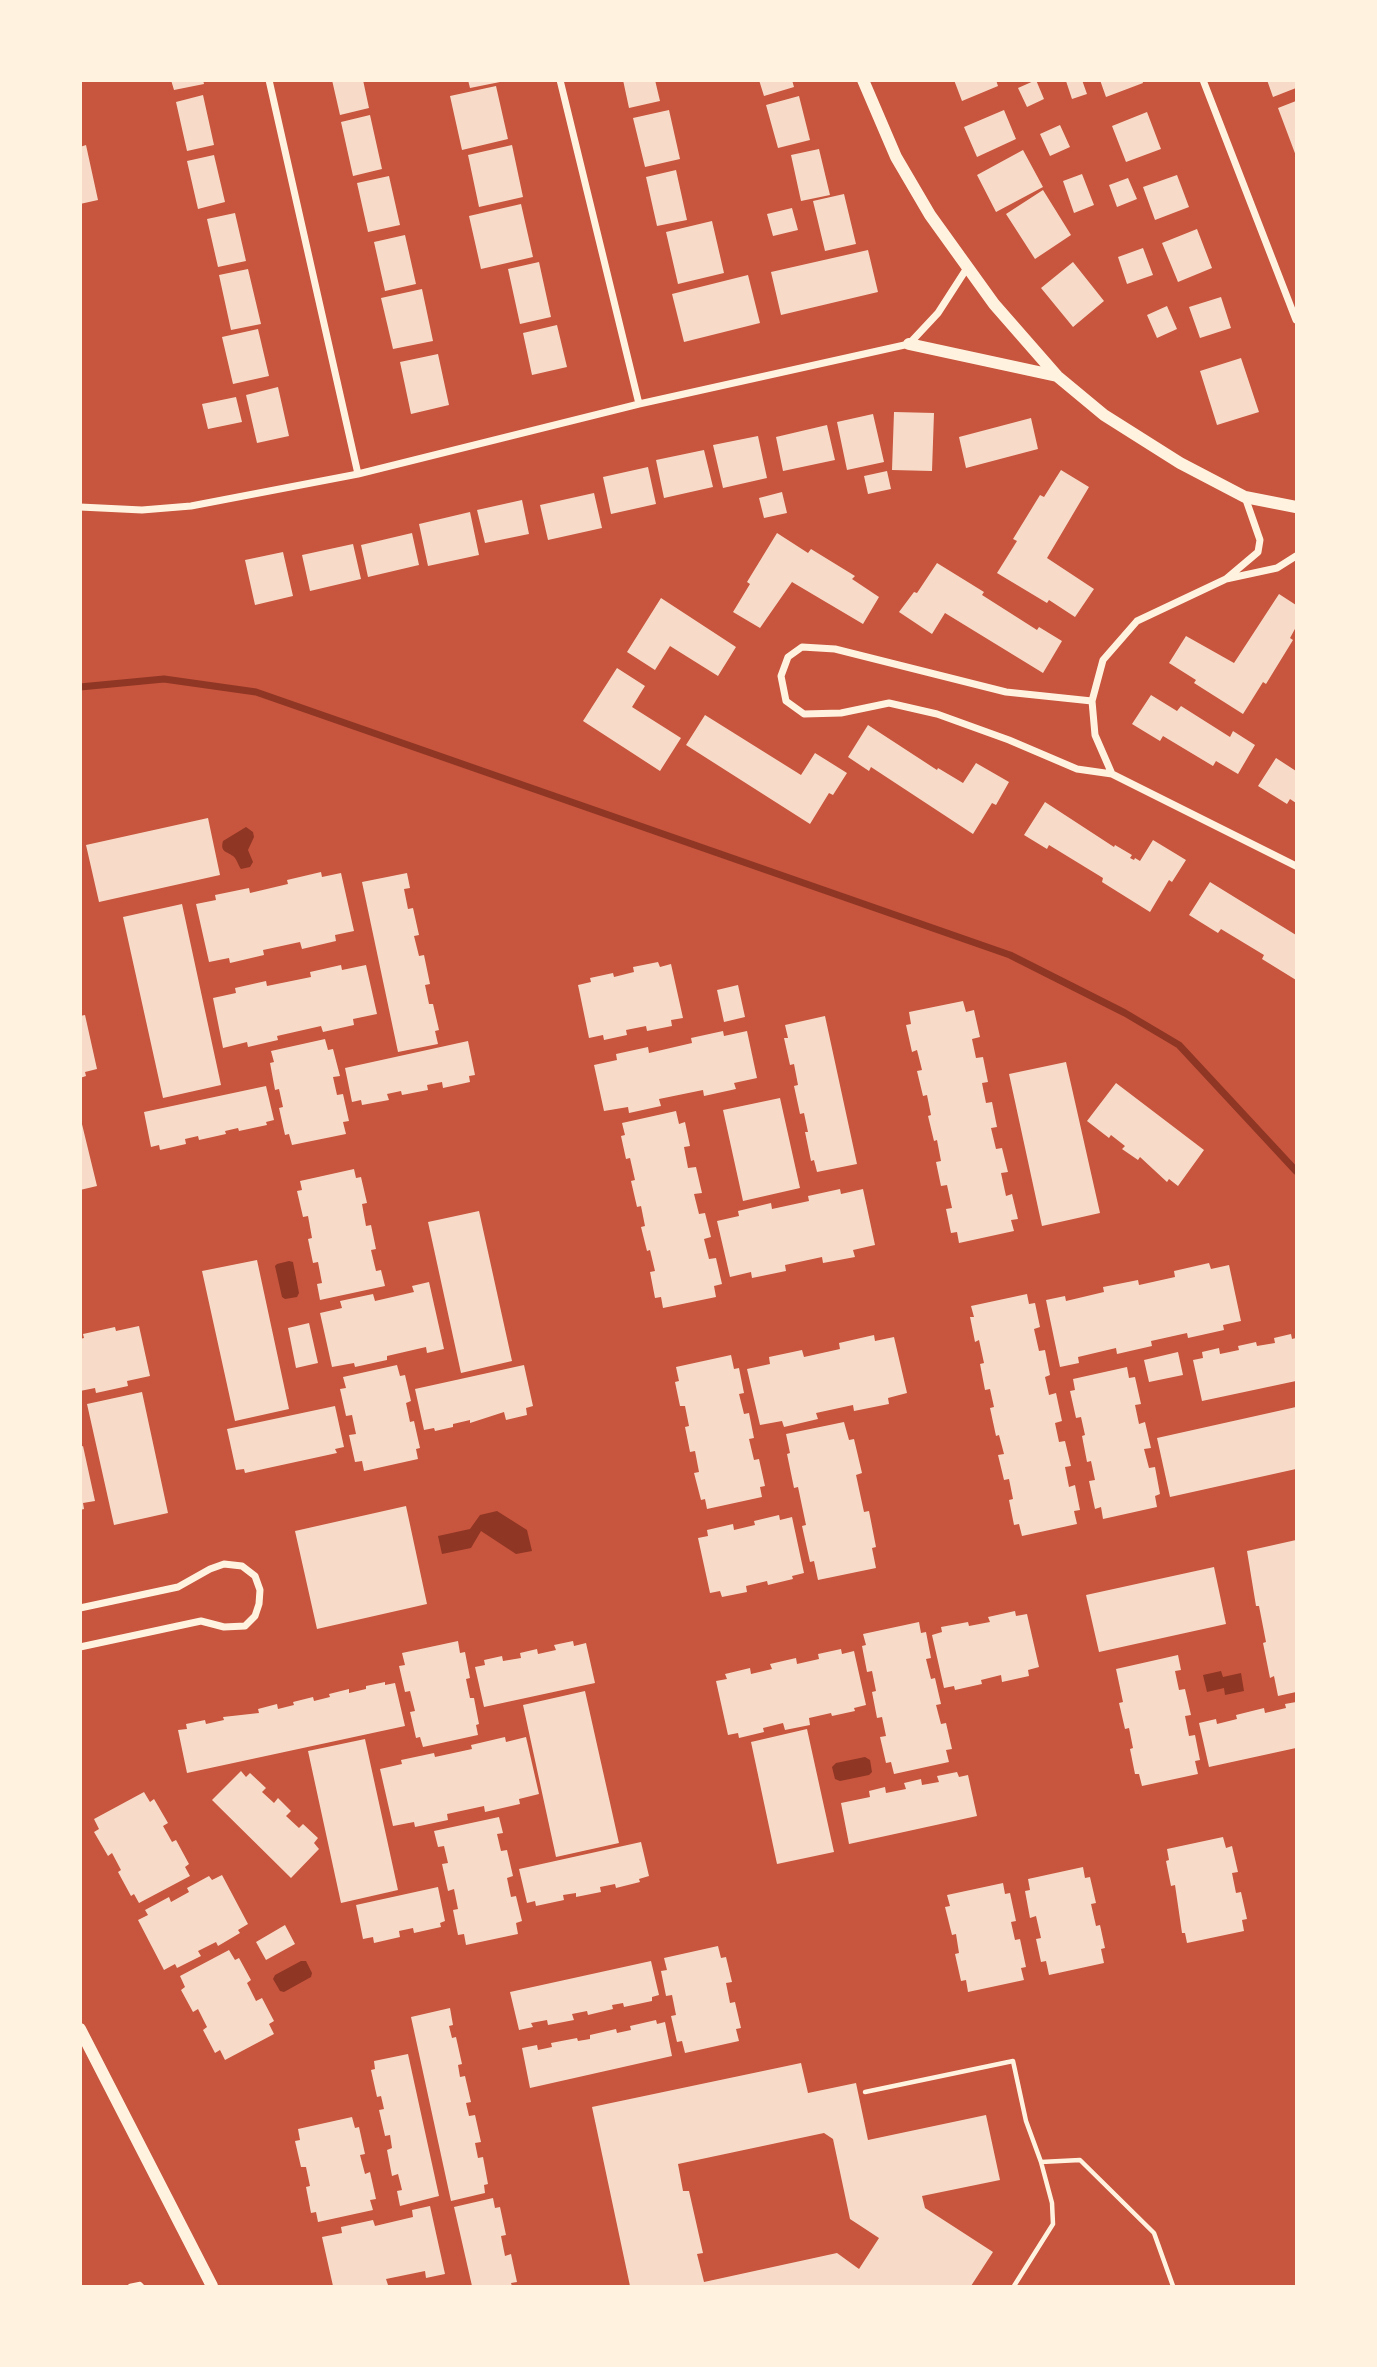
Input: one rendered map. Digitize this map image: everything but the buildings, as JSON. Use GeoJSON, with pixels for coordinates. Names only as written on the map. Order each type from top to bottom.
{"type":"FeatureCollection","features":[{"type":"Feature","properties":{"kind":"street"},"geometry":{"type":"LineString","coordinates":[[269,80],[358,474]]}},
{"type":"Feature","properties":{"kind":"street"},"geometry":{"type":"LineString","coordinates":[[559,80],[639,404]]}},
{"type":"Feature","properties":{"kind":"street"},"geometry":{"type":"LineString","coordinates":[[863,80],[896,157],[930,215],[994,304],[1057,376],[1104,415],[1180,463],[1245,497],[1297,508]]}},
{"type":"Feature","properties":{"kind":"street"},"geometry":{"type":"LineString","coordinates":[[1203,80],[1297,320]]}},
{"type":"Feature","properties":{"kind":"street"},"geometry":{"type":"LineString","coordinates":[[909,344],[937,313],[967,268]]}},
{"type":"Feature","properties":{"kind":"street"},"geometry":{"type":"LineString","coordinates":[[80,507],[142,510],[191,506],[358,474],[639,404],[909,344],[1057,376]]}},
{"type":"Feature","properties":{"kind":"street"},"geometry":{"type":"LineString","coordinates":[[1226,579],[1258,552],[1260,540],[1245,497]]}},
{"type":"Feature","properties":{"kind":"street"},"geometry":{"type":"LineString","coordinates":[[1112,774],[1095,735],[1092,701],[1103,660],[1137,621],[1226,579],[1277,568],[1297,556]]}},
{"type":"Feature","properties":{"kind":"street"},"geometry":{"type":"LineString","coordinates":[[1092,701],[1006,692],[835,649],[802,648],[788,656],[781,676],[786,701],[804,714],[841,713],[889,703],[937,714],[1009,740],[1077,769],[1112,774],[1297,866]]}},
{"type":"Feature","properties":{"kind":"street"},"geometry":{"type":"LineString","coordinates":[[80,1608],[178,1587],[224,1564],[242,1566],[255,1576],[260,1590],[255,1616],[245,1626],[224,1627],[201,1621],[80,1647]]}},
{"type":"Feature","properties":{"kind":"street"},"geometry":{"type":"LineString","coordinates":[[80,2029],[212,2287]]}},
{"type":"Feature","properties":{"kind":"lane"},"geometry":{"type":"LineString","coordinates":[[865,2092],[1013,2061],[1026,2122],[1052,2203],[1053,2224],[1014,2287]]}},
{"type":"Feature","properties":{"kind":"lane"},"geometry":{"type":"LineString","coordinates":[[1041,2162],[1080,2160],[1154,2233],[1173,2287]]}},
{"type":"Feature","properties":{"kind":"lane"},"geometry":{"type":"LineString","coordinates":[[130,2287],[140,2284],[142,2287]]}},
{"type":"Feature","properties":{"kind":"shaded area"},"geometry":{"type":"Polygon","coordinates":[[[246,827],[253,832],[254,837],[248,850],[253,862],[250,867],[241,869],[222,845],[223,841],[246,827]]]}},
{"type":"Feature","properties":{"kind":"shaded area"},"geometry":{"type":"Polygon","coordinates":[[[293,1262],[299,1293],[297,1297],[285,1299],[282,1297],[275,1266],[293,1262]]]}},
{"type":"Feature","properties":{"kind":"shaded area"},"geometry":{"type":"Polygon","coordinates":[[[497,1511],[527,1530],[532,1551],[516,1554],[481,1531],[471,1548],[442,1554],[438,1536],[470,1529],[480,1515],[497,1511]]]}},
{"type":"Feature","properties":{"kind":"shaded area"},"geometry":{"type":"Polygon","coordinates":[[[1221,1671],[1223,1677],[1241,1673],[1244,1691],[1225,1695],[1224,1688],[1207,1692],[1203,1675],[1221,1671]]]}},
{"type":"Feature","properties":{"kind":"shaded area"},"geometry":{"type":"Polygon","coordinates":[[[865,1757],[870,1760],[872,1772],[869,1775],[840,1781],[835,1779],[832,1767],[836,1763],[865,1757]]]}},
{"type":"Feature","properties":{"kind":"shaded area"},"geometry":{"type":"Polygon","coordinates":[[[306,1961],[312,1973],[311,1977],[284,1992],[280,1991],[273,1979],[275,1975],[306,1961]]]}},
{"type":"Feature","properties":{"kind":"waterway"},"geometry":{"type":"LineString","coordinates":[[80,687],[164,679],[256,692],[1010,955],[1125,1013],[1179,1045],[1296,1171]]}}]}
